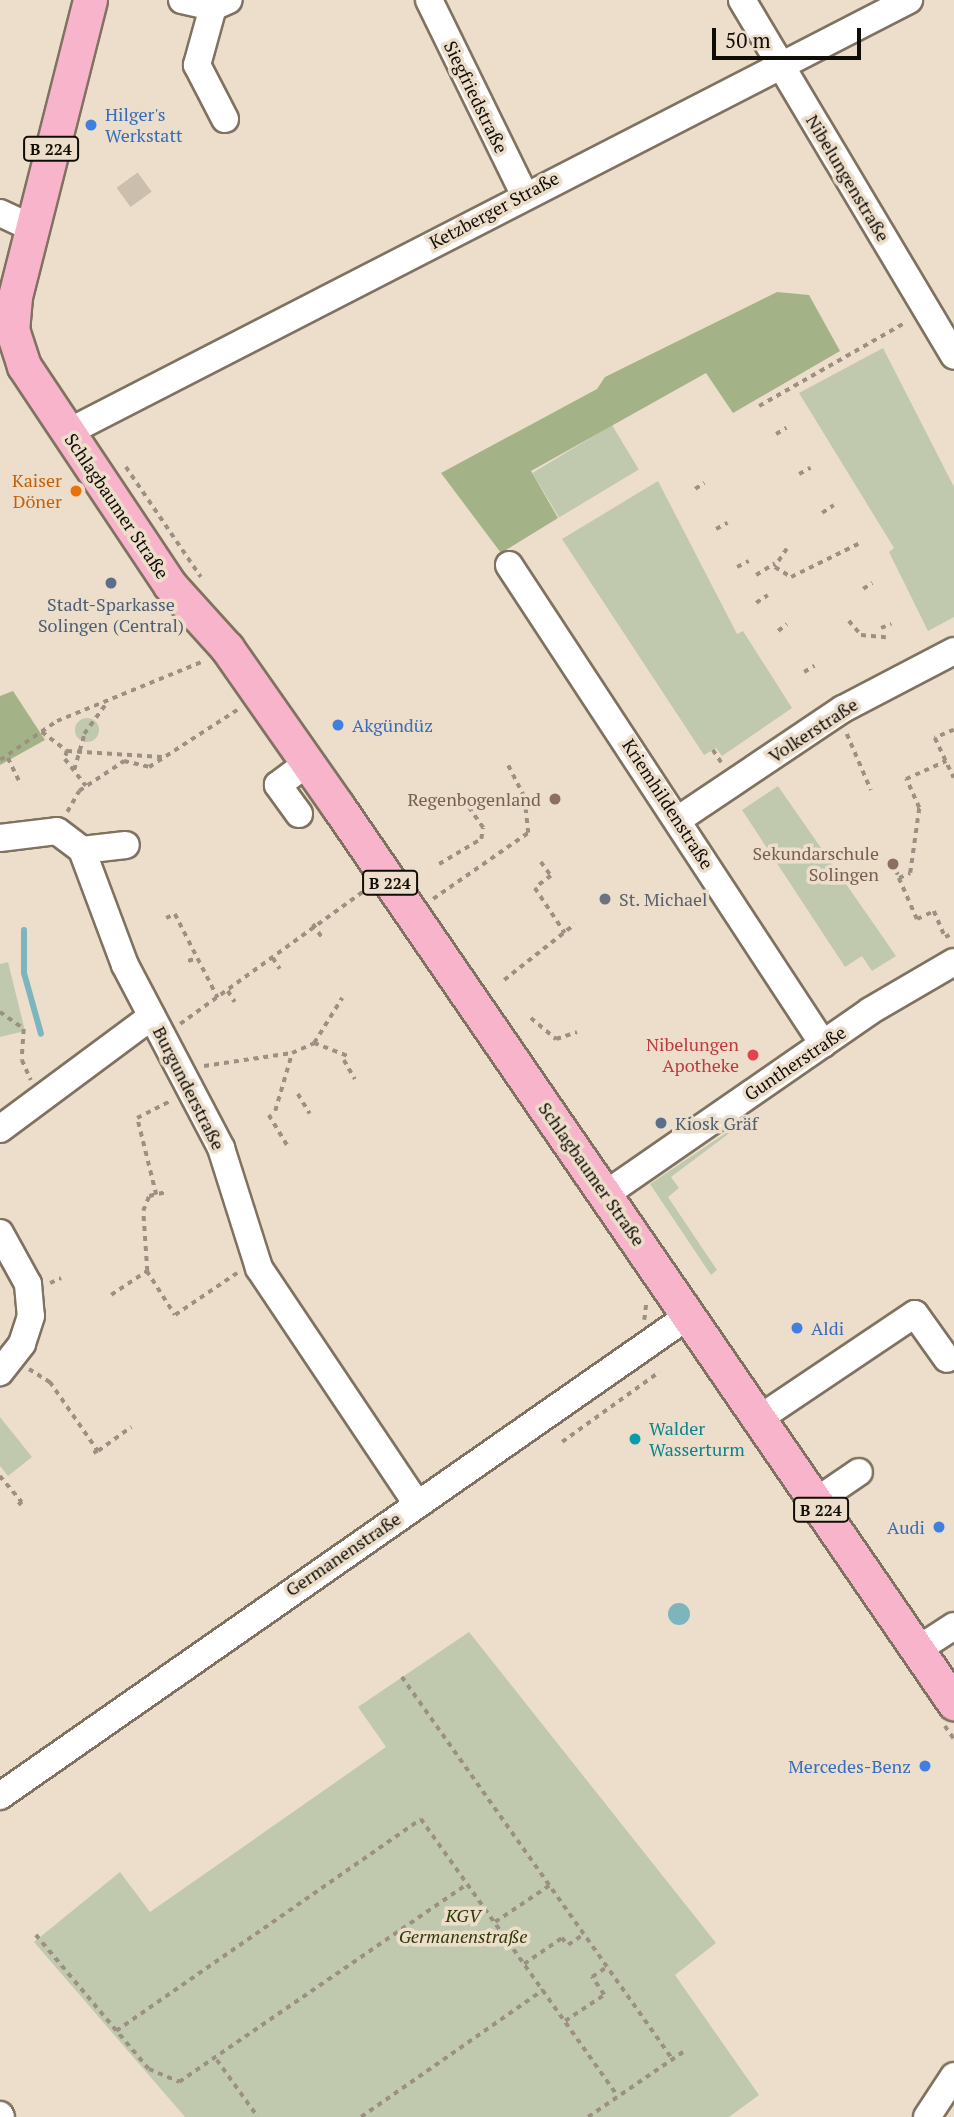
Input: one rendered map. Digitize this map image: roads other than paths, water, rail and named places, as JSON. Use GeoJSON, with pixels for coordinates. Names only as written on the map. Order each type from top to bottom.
{"type":"FeatureCollection","features":[{"type":"Feature","properties":{"kind":"main road","name":"B 224"},"geometry":{"type":"LineString","coordinates":[[7,309],[32,228],[90,0]]}},
{"type":"Feature","properties":{"kind":"main road","name":"Schlagbaumer Straße"},"geometry":{"type":"LineString","coordinates":[[7,309],[49,375]]}},
{"type":"Feature","properties":{"kind":"main road","name":"Schlagbaumer Straße"},"geometry":{"type":"LineString","coordinates":[[7,309],[9,352],[178,614],[216,643]]}},
{"type":"Feature","properties":{"kind":"main road","name":"Schlagbaumer Straße"},"geometry":{"type":"LineString","coordinates":[[9,352],[49,375],[95,417],[216,643],[307,763],[954,1703]]}},
{"type":"Feature","properties":{"kind":"street"},"geometry":{"type":"LineString","coordinates":[[182,0],[221,3],[197,65],[225,119]]}},
{"type":"Feature","properties":{"kind":"street","name":"Siegfriedstraße"},"geometry":{"type":"LineString","coordinates":[[429,0],[524,194]]}},
{"type":"Feature","properties":{"kind":"street","name":"Nibelungenstraße"},"geometry":{"type":"LineString","coordinates":[[742,0],[954,356]]}},
{"type":"Feature","properties":{"kind":"street","name":"Ketzberger Straße"},"geometry":{"type":"LineString","coordinates":[[95,417],[524,194],[909,0]]}},
{"type":"Feature","properties":{"kind":"street"},"geometry":{"type":"LineString","coordinates":[[0,214],[32,228]]}},
{"type":"Feature","properties":{"kind":"street","name":"Kriemhildenstraße"},"geometry":{"type":"LineString","coordinates":[[509,565],[679,819],[823,1044]]}},
{"type":"Feature","properties":{"kind":"street","name":"Volkerstraße"},"geometry":{"type":"LineString","coordinates":[[679,819],[835,713],[954,651]]}},
{"type":"Feature","properties":{"kind":"street"},"geometry":{"type":"LineString","coordinates":[[299,814],[278,785],[307,763]]}},
{"type":"Feature","properties":{"kind":"street"},"geometry":{"type":"LineString","coordinates":[[0,838],[57,831],[82,850],[126,845]]}},
{"type":"Feature","properties":{"kind":"street","name":"Burgunderstraße"},"geometry":{"type":"LineString","coordinates":[[82,850],[125,965],[188,1079],[221,1148],[256,1260],[278,1304],[416,1504]]}},
{"type":"Feature","properties":{"kind":"street","name":"Guntherstraße"},"geometry":{"type":"LineString","coordinates":[[606,1194],[823,1044],[954,962]]}},
{"type":"Feature","properties":{"kind":"street"},"geometry":{"type":"LineString","coordinates":[[0,1129],[50,1092],[158,1026]]}},
{"type":"Feature","properties":{"kind":"street"},"geometry":{"type":"LineString","coordinates":[[0,1233],[18,1259],[30,1305],[6,1366]]}},
{"type":"Feature","properties":{"kind":"street"},"geometry":{"type":"LineString","coordinates":[[757,1420],[915,1314],[947,1359]]}},
{"type":"Feature","properties":{"kind":"street","name":"Germanenstraße"},"geometry":{"type":"LineString","coordinates":[[0,1796],[688,1317]]}},
{"type":"Feature","properties":{"kind":"street"},"geometry":{"type":"LineString","coordinates":[[815,1502],[859,1472]]}},
{"type":"Feature","properties":{"kind":"street"},"geometry":{"type":"LineString","coordinates":[[917,1650],[954,1626]]}},
{"type":"Feature","properties":{"kind":"street"},"geometry":{"type":"LineString","coordinates":[[927,2117],[954,2076]]}},
{"type":"Feature","properties":{"kind":"water"},"geometry":{"type":"Polygon","coordinates":[[[679,1603],[687,1606],[690,1614],[687,1622],[679,1625],[671,1622],[668,1614],[671,1606],[679,1603]]]}},
{"type":"Feature","properties":{"kind":"waterway"},"geometry":{"type":"LineString","coordinates":[[24,930],[24,973],[41,1034]]}},
{"type":"Feature","properties":{"kind":"tunnel"},"geometry":{"type":"LineString","coordinates":[[127,180],[141,199]]}},
{"type":"Feature","properties":{"kind":"place","name":"Hilger's Werkstatt"},"geometry":{"type":"Point","coordinates":[91,125]}},
{"type":"Feature","properties":{"kind":"place","name":"Kaiser Döner"},"geometry":{"type":"Point","coordinates":[76,491]}},
{"type":"Feature","properties":{"kind":"place","name":"Stadt-Sparkasse Solingen (Central)"},"geometry":{"type":"Point","coordinates":[111,583]}},
{"type":"Feature","properties":{"kind":"place","name":"Akgündüz"},"geometry":{"type":"Point","coordinates":[338,725]}},
{"type":"Feature","properties":{"kind":"place","name":"Regenbogenland"},"geometry":{"type":"Point","coordinates":[555,799]}},
{"type":"Feature","properties":{"kind":"place","name":"Sekundarschule Solingen"},"geometry":{"type":"Point","coordinates":[893,864]}},
{"type":"Feature","properties":{"kind":"place","name":"St. Michael"},"geometry":{"type":"Point","coordinates":[605,899]}},
{"type":"Feature","properties":{"kind":"place","name":"Nibelungen Apotheke"},"geometry":{"type":"Point","coordinates":[753,1055]}},
{"type":"Feature","properties":{"kind":"place","name":"Kiosk Gräf"},"geometry":{"type":"Point","coordinates":[661,1123]}},
{"type":"Feature","properties":{"kind":"place","name":"Aldi"},"geometry":{"type":"Point","coordinates":[797,1328]}},
{"type":"Feature","properties":{"kind":"place","name":"Walder Wasserturm"},"geometry":{"type":"Point","coordinates":[635,1439]}},
{"type":"Feature","properties":{"kind":"place","name":"Audi"},"geometry":{"type":"Point","coordinates":[939,1527]}},
{"type":"Feature","properties":{"kind":"place","name":"Mercedes-Benz"},"geometry":{"type":"Point","coordinates":[925,1766]}},
{"type":"Feature","properties":{"kind":"park label","name":"KGV Germanenstraße"},"geometry":{"type":"Point","coordinates":[463,1926]}}]}
